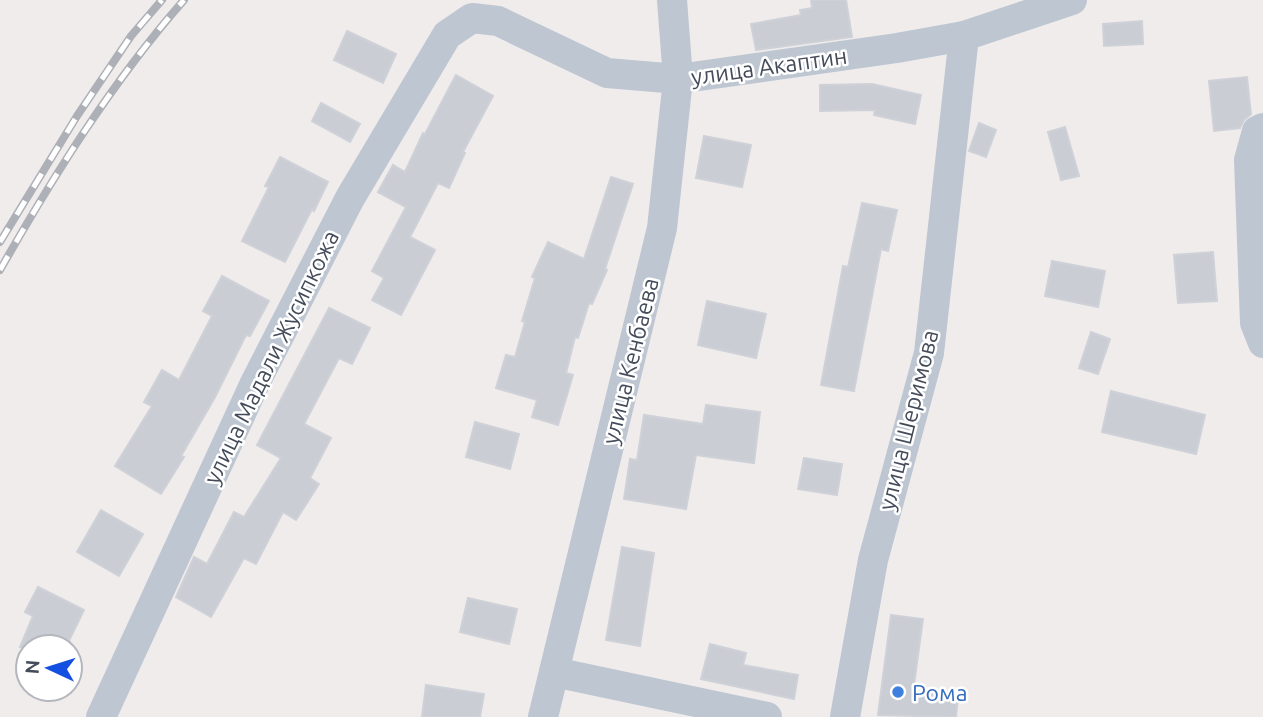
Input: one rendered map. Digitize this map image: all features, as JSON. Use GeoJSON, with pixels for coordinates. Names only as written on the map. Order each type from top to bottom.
{"type":"FeatureCollection","features":[{"type":"Feature","properties":{"kind":"street","name":"улица Кенбаева"},"geometry":{"type":"LineString","coordinates":[[543,717],[662,228],[678,79],[672,0]]}},
{"type":"Feature","properties":{"kind":"street","name":"улица Акаптин"},"geometry":{"type":"LineString","coordinates":[[472,18],[498,21],[607,73],[678,79],[964,36],[1072,0]]}},
{"type":"Feature","properties":{"kind":"street","name":"улица Мадали Жусипкожа"},"geometry":{"type":"LineString","coordinates":[[101,717],[255,383],[349,198],[447,35],[472,18]]}},
{"type":"Feature","properties":{"kind":"street","name":"улица Шеримова"},"geometry":{"type":"LineString","coordinates":[[845,717],[873,559],[929,353],[964,36]]}},
{"type":"Feature","properties":{"kind":"street"},"geometry":{"type":"LineString","coordinates":[[1263,128],[1257,131],[1250,160],[1255,323],[1263,343]]}},
{"type":"Feature","properties":{"kind":"street"},"geometry":{"type":"LineString","coordinates":[[554,672],[767,717]]}},
{"type":"Feature","properties":{"kind":"building"},"geometry":{"type":"Polygon","coordinates":[[[811,0],[846,0],[852,37],[756,50],[751,24],[801,15],[800,10],[812,8],[811,0]]]}},
{"type":"Feature","properties":{"kind":"building"},"geometry":{"type":"Polygon","coordinates":[[[1142,21],[1143,44],[1104,46],[1103,24],[1142,21]]]}},
{"type":"Feature","properties":{"kind":"building"},"geometry":{"type":"Polygon","coordinates":[[[347,31],[396,54],[383,83],[334,60],[347,31]]]}},
{"type":"Feature","properties":{"kind":"building"},"geometry":{"type":"Polygon","coordinates":[[[456,75],[493,96],[463,152],[465,153],[449,188],[438,183],[410,237],[435,250],[401,315],[372,300],[384,278],[372,271],[406,207],[378,192],[393,165],[405,172],[423,133],[425,134],[456,75]]]}},
{"type":"Feature","properties":{"kind":"building"},"geometry":{"type":"Polygon","coordinates":[[[1247,77],[1251,114],[1240,128],[1214,131],[1209,81],[1247,77]]]}},
{"type":"Feature","properties":{"kind":"building"},"geometry":{"type":"Polygon","coordinates":[[[872,84],[921,95],[915,124],[874,115],[875,110],[820,111],[820,85],[872,84]]]}},
{"type":"Feature","properties":{"kind":"building"},"geometry":{"type":"Polygon","coordinates":[[[321,103],[360,124],[350,142],[312,121],[321,103]]]}},
{"type":"Feature","properties":{"kind":"building"},"geometry":{"type":"Polygon","coordinates":[[[979,123],[996,130],[986,157],[969,151],[979,123]]]}},
{"type":"Feature","properties":{"kind":"building"},"geometry":{"type":"Polygon","coordinates":[[[1065,127],[1079,176],[1061,180],[1048,132],[1065,127]]]}},
{"type":"Feature","properties":{"kind":"building"},"geometry":{"type":"Polygon","coordinates":[[[704,136],[751,145],[742,187],[696,178],[704,136]]]}},
{"type":"Feature","properties":{"kind":"building"},"geometry":{"type":"Polygon","coordinates":[[[280,157],[328,182],[285,262],[242,241],[269,187],[265,186],[280,157]]]}},
{"type":"Feature","properties":{"kind":"building"},"geometry":{"type":"Polygon","coordinates":[[[611,177],[633,184],[605,269],[607,270],[592,304],[589,303],[578,338],[575,337],[566,373],[573,375],[558,425],[532,417],[537,400],[496,388],[506,355],[515,357],[535,278],[532,277],[548,242],[584,259],[611,177]]]}},
{"type":"Feature","properties":{"kind":"building"},"geometry":{"type":"Polygon","coordinates":[[[862,203],[897,210],[888,251],[881,249],[854,391],[821,385],[843,266],[848,267],[862,203]]]}},
{"type":"Feature","properties":{"kind":"building"},"geometry":{"type":"Polygon","coordinates":[[[1213,252],[1217,301],[1178,303],[1174,255],[1213,252]]]}},
{"type":"Feature","properties":{"kind":"building"},"geometry":{"type":"Polygon","coordinates":[[[1052,261],[1105,271],[1098,307],[1045,296],[1052,261]]]}},
{"type":"Feature","properties":{"kind":"building"},"geometry":{"type":"Polygon","coordinates":[[[222,276],[269,301],[250,336],[246,335],[181,456],[184,457],[161,494],[115,466],[152,406],[144,402],[162,370],[179,380],[212,316],[203,311],[222,276]]]}},
{"type":"Feature","properties":{"kind":"building"},"geometry":{"type":"Polygon","coordinates":[[[707,301],[766,314],[756,358],[698,345],[707,301]]]}},
{"type":"Feature","properties":{"kind":"building"},"geometry":{"type":"Polygon","coordinates":[[[329,308],[370,328],[352,364],[339,358],[304,424],[331,438],[310,478],[319,484],[296,520],[283,512],[256,564],[244,558],[211,617],[176,597],[194,557],[207,564],[234,512],[244,517],[281,458],[257,445],[329,308]]]}},
{"type":"Feature","properties":{"kind":"building"},"geometry":{"type":"Polygon","coordinates":[[[1091,332],[1110,339],[1098,374],[1079,368],[1091,332]]]}},
{"type":"Feature","properties":{"kind":"building"},"geometry":{"type":"Polygon","coordinates":[[[1111,391],[1205,415],[1196,454],[1102,432],[1111,391]]]}},
{"type":"Feature","properties":{"kind":"building"},"geometry":{"type":"Polygon","coordinates":[[[706,405],[760,412],[754,463],[696,455],[686,509],[624,499],[630,459],[637,460],[644,415],[703,424],[706,405]]]}},
{"type":"Feature","properties":{"kind":"building"},"geometry":{"type":"Polygon","coordinates":[[[475,422],[519,434],[510,469],[466,457],[475,422]]]}},
{"type":"Feature","properties":{"kind":"building"},"geometry":{"type":"Polygon","coordinates":[[[804,458],[842,464],[837,495],[798,489],[804,458]]]}},
{"type":"Feature","properties":{"kind":"building"},"geometry":{"type":"Polygon","coordinates":[[[101,510],[143,534],[119,576],[77,552],[101,510]]]}},
{"type":"Feature","properties":{"kind":"building"},"geometry":{"type":"Polygon","coordinates":[[[622,547],[654,553],[640,646],[606,640],[622,547]]]}},
{"type":"Feature","properties":{"kind":"building"},"geometry":{"type":"Polygon","coordinates":[[[38,587],[84,610],[73,633],[26,633],[33,616],[25,612],[38,587]]]}},
{"type":"Feature","properties":{"kind":"building"},"geometry":{"type":"Polygon","coordinates":[[[468,598],[517,609],[509,644],[460,632],[468,598]]]}},
{"type":"Feature","properties":{"kind":"building"},"geometry":{"type":"Polygon","coordinates":[[[891,615],[923,619],[913,692],[958,697],[956,717],[878,715],[891,615]]]}},
{"type":"Feature","properties":{"kind":"building"},"geometry":{"type":"Polygon","coordinates":[[[710,644],[746,653],[743,665],[798,675],[794,699],[701,679],[710,644]]]}},
{"type":"Feature","properties":{"kind":"building"},"geometry":{"type":"Polygon","coordinates":[[[426,685],[484,694],[480,717],[422,717],[426,685]]]}},
{"type":"Feature","properties":{"kind":"railway"},"geometry":{"type":"LineString","coordinates":[[0,242],[77,116],[131,36],[162,0]]}},
{"type":"Feature","properties":{"kind":"railway"},"geometry":{"type":"LineString","coordinates":[[0,270],[41,199],[108,96],[184,0]]}},
{"type":"Feature","properties":{"kind":"place","name":"Рома"},"geometry":{"type":"Point","coordinates":[898,692]}}]}
